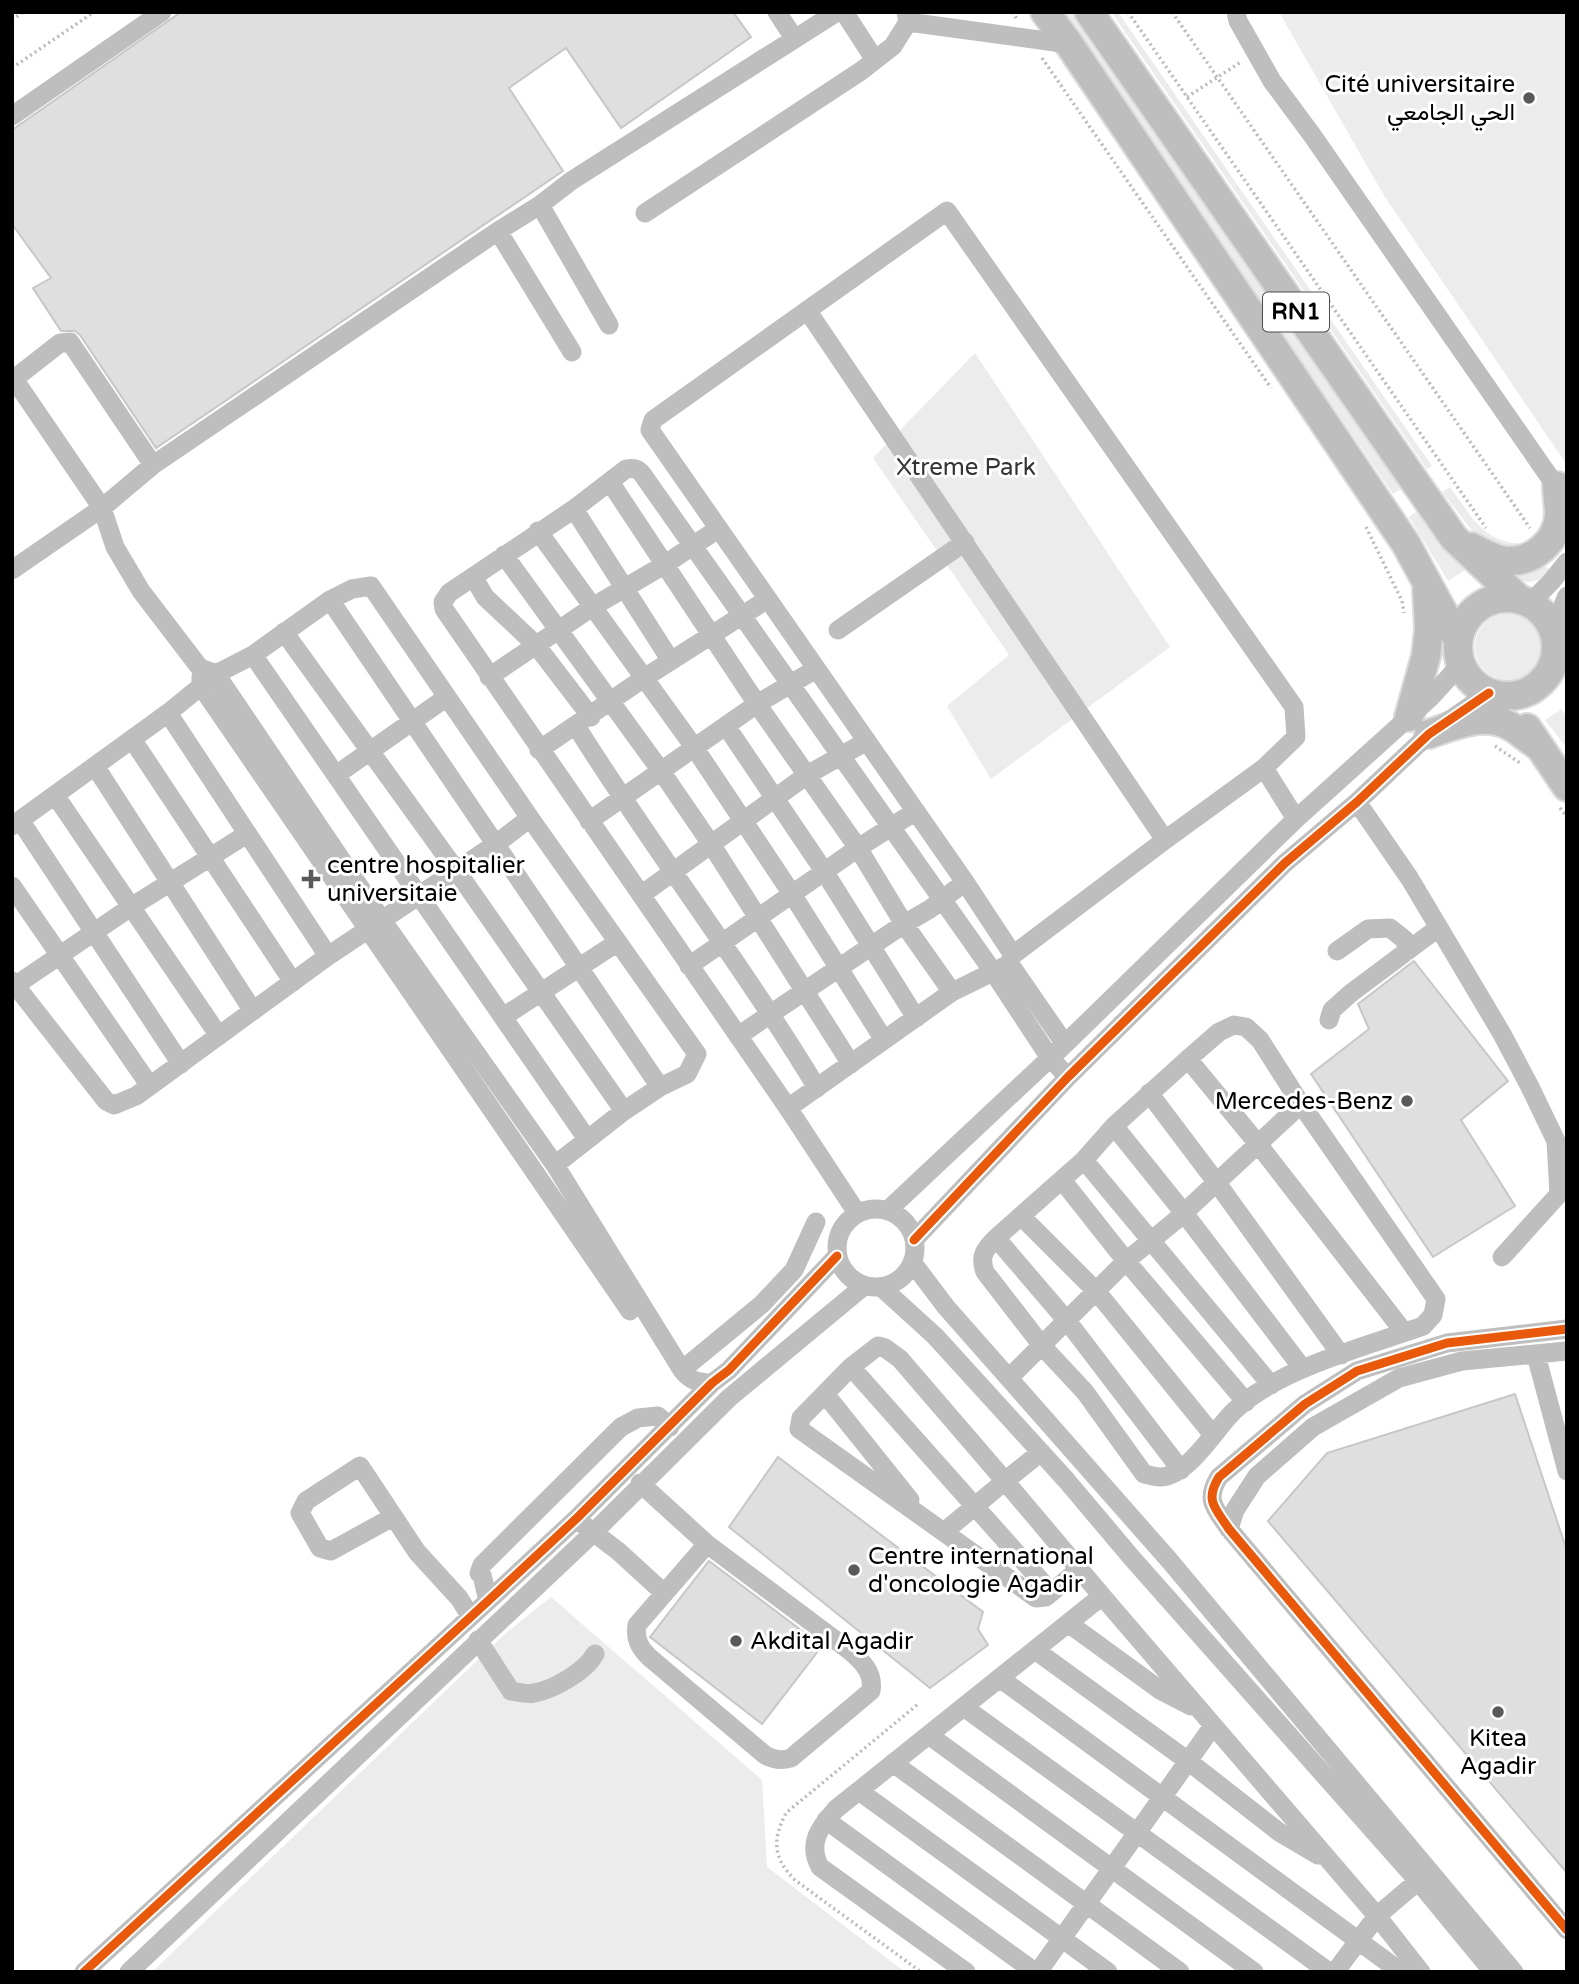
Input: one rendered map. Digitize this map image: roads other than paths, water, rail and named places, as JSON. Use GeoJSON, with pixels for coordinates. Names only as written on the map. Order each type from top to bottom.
{"type":"FeatureCollection","features":[{"type":"Feature","properties":{"kind":"highway","name":"RN1"},"geometry":{"type":"LineString","coordinates":[[1045,12],[1406,544],[1426,579],[1472,681],[1499,694],[1517,712],[1530,755],[1561,793]]}},
{"type":"Feature","properties":{"kind":"highway","name":"RN1"},"geometry":{"type":"LineString","coordinates":[[1089,12],[1454,538],[1524,601],[1539,610],[1555,640],[1567,688]]}},
{"type":"Feature","properties":{"kind":"highway"},"geometry":{"type":"LineString","coordinates":[[1454,538],[1489,556],[1506,561],[1533,555],[1556,554],[1555,530],[1562,494]]}},
{"type":"Feature","properties":{"kind":"highway"},"geometry":{"type":"LineString","coordinates":[[1426,579],[1429,629],[1419,726],[1495,720],[1510,726],[1530,755]]}},
{"type":"Feature","properties":{"kind":"highway"},"geometry":{"type":"LineString","coordinates":[[1459,652],[1462,627],[1469,615],[1479,606],[1505,597],[1524,601]]}},
{"type":"Feature","properties":{"kind":"highway"},"geometry":{"type":"LineString","coordinates":[[1499,694],[1523,694],[1536,687],[1553,665],[1555,640]]}},
{"type":"Feature","properties":{"kind":"street"},"geometry":{"type":"LineString","coordinates":[[12,116],[162,12]]}},
{"type":"Feature","properties":{"kind":"street"},"geometry":{"type":"LineString","coordinates":[[777,12],[794,38]]}},
{"type":"Feature","properties":{"kind":"street"},"geometry":{"type":"LineString","coordinates":[[12,570],[102,508],[153,465],[540,205],[570,181],[655,130],[837,12]]}},
{"type":"Feature","properties":{"kind":"street"},"geometry":{"type":"LineString","coordinates":[[844,12],[875,60]]}},
{"type":"Feature","properties":{"kind":"street"},"geometry":{"type":"LineString","coordinates":[[1236,12],[1238,21],[1272,81],[1562,494]]}},
{"type":"Feature","properties":{"kind":"street"},"geometry":{"type":"LineString","coordinates":[[645,214],[875,60],[893,46],[907,17],[1069,44]]}},
{"type":"Feature","properties":{"kind":"street"},"geometry":{"type":"LineString","coordinates":[[540,205],[610,326]]}},
{"type":"Feature","properties":{"kind":"street"},"geometry":{"type":"LineString","coordinates":[[788,1108],[952,992],[1005,964],[1165,840],[1264,768],[1296,737],[1294,707],[947,211],[653,420],[650,430],[965,881],[1005,964],[1050,1058],[1068,1077]]}},
{"type":"Feature","properties":{"kind":"street"},"geometry":{"type":"LineString","coordinates":[[498,231],[572,352]]}},
{"type":"Feature","properties":{"kind":"street"},"geometry":{"type":"LineString","coordinates":[[807,310],[1165,840]]}},
{"type":"Feature","properties":{"kind":"street"},"geometry":{"type":"LineString","coordinates":[[153,465],[70,342],[60,343],[13,377],[102,508],[115,547],[141,590],[206,676],[644,1321],[688,1378],[700,1383],[712,1383]]}},
{"type":"Feature","properties":{"kind":"street"},"geometry":{"type":"LineString","coordinates":[[857,1213],[788,1108],[444,609],[443,602],[449,593],[574,509],[626,469],[633,467],[640,470],[942,900],[1005,964],[1065,1044]]}},
{"type":"Feature","properties":{"kind":"street"},"geometry":{"type":"LineString","coordinates":[[610,482],[757,704],[858,848],[904,924],[952,992]]}},
{"type":"Feature","properties":{"kind":"street"},"geometry":{"type":"LineString","coordinates":[[574,509],[671,661]]}},
{"type":"Feature","properties":{"kind":"street"},"geometry":{"type":"LineString","coordinates":[[489,677],[594,606],[626,589],[718,529]]}},
{"type":"Feature","properties":{"kind":"street"},"geometry":{"type":"LineString","coordinates":[[538,531],[694,747],[792,894],[884,1040]]}},
{"type":"Feature","properties":{"kind":"street"},"geometry":{"type":"LineString","coordinates":[[838,630],[965,542]]}},
{"type":"Feature","properties":{"kind":"street"},"geometry":{"type":"LineString","coordinates":[[1524,601],[1551,582],[1556,554]]}},
{"type":"Feature","properties":{"kind":"street"},"geometry":{"type":"LineString","coordinates":[[504,555],[711,844],[851,1064]]}},
{"type":"Feature","properties":{"kind":"street"},"geometry":{"type":"LineString","coordinates":[[474,578],[485,597],[537,645],[583,722],[621,799],[674,871],[771,1014],[817,1088]]}},
{"type":"Feature","properties":{"kind":"street"},"geometry":{"type":"LineString","coordinates":[[181,1064],[94,932],[16,823],[168,713],[206,676],[253,656],[330,600],[352,589],[371,586],[697,1055],[687,1074],[660,1087],[624,1111],[555,1165]]}},
{"type":"Feature","properties":{"kind":"street"},"geometry":{"type":"LineString","coordinates":[[1555,640],[1567,596]]}},
{"type":"Feature","properties":{"kind":"street"},"geometry":{"type":"LineString","coordinates":[[540,750],[768,599]]}},
{"type":"Feature","properties":{"kind":"street"},"geometry":{"type":"LineString","coordinates":[[330,600],[660,1087]]}},
{"type":"Feature","properties":{"kind":"street"},"geometry":{"type":"LineString","coordinates":[[285,632],[624,1111]]}},
{"type":"Feature","properties":{"kind":"street"},"geometry":{"type":"LineString","coordinates":[[914,1240],[1068,1077],[1285,863],[1357,802],[1419,726],[1430,698],[1459,652]]}},
{"type":"Feature","properties":{"kind":"street"},"geometry":{"type":"LineString","coordinates":[[253,656],[587,1139]]}},
{"type":"Feature","properties":{"kind":"street"},"geometry":{"type":"LineString","coordinates":[[589,821],[757,704],[816,668]]}},
{"type":"Feature","properties":{"kind":"street"},"geometry":{"type":"LineString","coordinates":[[887,1211],[1065,1044],[1296,820],[1419,726],[1499,694]]}},
{"type":"Feature","properties":{"kind":"street"},"geometry":{"type":"LineString","coordinates":[[336,775],[447,697]]}},
{"type":"Feature","properties":{"kind":"street"},"geometry":{"type":"LineString","coordinates":[[168,713],[328,956]]}},
{"type":"Feature","properties":{"kind":"street"},"geometry":{"type":"LineString","coordinates":[[726,726],[872,945],[915,1018]]}},
{"type":"Feature","properties":{"kind":"street"},"geometry":{"type":"LineString","coordinates":[[132,739],[293,982]]}},
{"type":"Feature","properties":{"kind":"street"},"geometry":{"type":"LineString","coordinates":[[640,895],[807,775],[867,741]]}},
{"type":"Feature","properties":{"kind":"street"},"geometry":{"type":"LineString","coordinates":[[95,766],[253,1011]]}},
{"type":"Feature","properties":{"kind":"street"},"geometry":{"type":"LineString","coordinates":[[1264,768],[1296,820]]}},
{"type":"Feature","properties":{"kind":"street"},"geometry":{"type":"LineString","coordinates":[[55,794],[219,1036]]}},
{"type":"Feature","properties":{"kind":"street"},"geometry":{"type":"LineString","coordinates":[[1357,802],[1410,879],[1502,1034],[1556,1141],[1559,1194],[1502,1257]]}},
{"type":"Feature","properties":{"kind":"street"},"geometry":{"type":"LineString","coordinates":[[689,966],[824,871],[916,811]]}},
{"type":"Feature","properties":{"kind":"street"},"geometry":{"type":"LineString","coordinates":[[247,834],[131,906],[61,956],[14,983],[106,1101],[114,1105],[136,1096],[328,956],[420,896],[530,818]]}},
{"type":"Feature","properties":{"kind":"street"},"geometry":{"type":"LineString","coordinates":[[738,1036],[942,900],[965,881]]}},
{"type":"Feature","properties":{"kind":"street"},"geometry":{"type":"LineString","coordinates":[[12,886],[150,1086]]}},
{"type":"Feature","properties":{"kind":"street"},"geometry":{"type":"LineString","coordinates":[[375,924],[555,1165],[691,1405]]}},
{"type":"Feature","properties":{"kind":"street"},"geometry":{"type":"LineString","coordinates":[[1337,951],[1367,929],[1390,928],[1405,940],[1407,951]]}},
{"type":"Feature","properties":{"kind":"street"},"geometry":{"type":"LineString","coordinates":[[1329,1020],[1332,1010],[1351,993],[1438,928]]}},
{"type":"Feature","properties":{"kind":"street"},"geometry":{"type":"LineString","coordinates":[[503,1017],[618,942]]}},
{"type":"Feature","properties":{"kind":"street"},"geometry":{"type":"LineString","coordinates":[[1234,1025],[1246,1027],[1260,1040],[1436,1299],[1433,1315],[1423,1326],[1303,1369],[1271,1385],[1235,1410],[1181,1470],[1162,1477],[1144,1474],[1085,1392],[1043,1347],[985,1272],[981,1262],[984,1251],[996,1238],[1084,1160],[1114,1126],[1149,1093],[1219,1032],[1234,1025]]}},
{"type":"Feature","properties":{"kind":"street"},"geometry":{"type":"LineString","coordinates":[[1188,1059],[1258,1144],[1404,1332]]}},
{"type":"Feature","properties":{"kind":"street"},"geometry":{"type":"LineString","coordinates":[[1149,1093],[1217,1182],[1341,1355]]}},
{"type":"Feature","properties":{"kind":"street"},"geometry":{"type":"LineString","coordinates":[[1009,1378],[1068,1322],[1126,1261],[1152,1242],[1301,1104]]}},
{"type":"Feature","properties":{"kind":"street"},"geometry":{"type":"LineString","coordinates":[[1114,1126],[1303,1369]]}},
{"type":"Feature","properties":{"kind":"street"},"geometry":{"type":"LineString","coordinates":[[1084,1160],[1271,1385]]}},
{"type":"Feature","properties":{"kind":"street"},"geometry":{"type":"LineString","coordinates":[[1062,1180],[1126,1261],[1246,1402]]}},
{"type":"Feature","properties":{"kind":"street"},"geometry":{"type":"LineString","coordinates":[[129,1972],[593,1533],[640,1483],[729,1398],[873,1286],[894,1283],[902,1277],[912,1262],[914,1240],[905,1222],[887,1211],[877,1209],[857,1213],[840,1231],[836,1244],[837,1256],[847,1274],[873,1286],[935,1336],[1041,1452],[1418,1881],[1493,1972]]}},
{"type":"Feature","properties":{"kind":"street"},"geometry":{"type":"LineString","coordinates":[[1021,1216],[1097,1292],[1213,1435]]}},
{"type":"Feature","properties":{"kind":"street"},"geometry":{"type":"LineString","coordinates":[[682,1370],[762,1304],[794,1270],[816,1223]]}},
{"type":"Feature","properties":{"kind":"street"},"geometry":{"type":"LineString","coordinates":[[996,1238],[1068,1322],[1181,1470]]}},
{"type":"Feature","properties":{"kind":"street"},"geometry":{"type":"LineString","coordinates":[[84,1972],[577,1518],[712,1383],[729,1370],[837,1256]]}},
{"type":"Feature","properties":{"kind":"street"},"geometry":{"type":"LineString","coordinates":[[912,1262],[931,1289],[1160,1549],[1514,1972]]}},
{"type":"Feature","properties":{"kind":"street"},"geometry":{"type":"LineString","coordinates":[[1567,1329],[1447,1343],[1357,1371],[1305,1404],[1219,1477],[1211,1489],[1212,1504],[1229,1529],[1567,1930]]}},
{"type":"Feature","properties":{"kind":"street"},"geometry":{"type":"LineString","coordinates":[[1078,1570],[1042,1599],[1037,1598],[799,1430],[802,1418],[850,1367],[878,1346],[895,1353],[1078,1570],[1334,1865],[1422,1972]]}},
{"type":"Feature","properties":{"kind":"street"},"geometry":{"type":"LineString","coordinates":[[1229,1529],[1235,1510],[1257,1476],[1313,1427],[1399,1378],[1462,1361],[1567,1351]]}},
{"type":"Feature","properties":{"kind":"street"},"geometry":{"type":"LineString","coordinates":[[1536,1355],[1567,1471]]}},
{"type":"Feature","properties":{"kind":"street"},"geometry":{"type":"LineString","coordinates":[[850,1367],[1051,1592]]}},
{"type":"Feature","properties":{"kind":"street"},"geometry":{"type":"LineString","coordinates":[[825,1394],[923,1516]]}},
{"type":"Feature","properties":{"kind":"street"},"geometry":{"type":"LineString","coordinates":[[488,1601],[482,1575],[479,1573],[482,1565],[621,1427],[638,1418],[658,1416],[670,1427]]}},
{"type":"Feature","properties":{"kind":"street"},"geometry":{"type":"LineString","coordinates":[[945,1531],[1041,1452]]}},
{"type":"Feature","properties":{"kind":"street"},"geometry":{"type":"LineString","coordinates":[[393,1517],[331,1551],[320,1548],[300,1513],[306,1501],[360,1466],[417,1552],[459,1598],[471,1617]]}},
{"type":"Feature","properties":{"kind":"street"},"geometry":{"type":"LineString","coordinates":[[640,1483],[707,1544],[862,1661],[869,1671],[873,1682],[871,1692],[791,1758],[771,1758],[641,1648],[637,1640],[637,1625],[707,1544]]}},
{"type":"Feature","properties":{"kind":"street"},"geometry":{"type":"LineString","coordinates":[[577,1518],[664,1593]]}},
{"type":"Feature","properties":{"kind":"street"},"geometry":{"type":"LineString","coordinates":[[966,1972],[820,1867],[814,1853],[814,1840],[819,1829],[836,1809],[1102,1596]]}},
{"type":"Feature","properties":{"kind":"street"},"geometry":{"type":"LineString","coordinates":[[1068,1623],[1160,1690],[1208,1719]]}},
{"type":"Feature","properties":{"kind":"street"},"geometry":{"type":"LineString","coordinates":[[478,1640],[511,1691],[532,1694],[567,1679],[591,1662],[596,1654]]}},
{"type":"Feature","properties":{"kind":"street"},"geometry":{"type":"LineString","coordinates":[[1035,1650],[1188,1761],[1279,1832],[1334,1865]]}},
{"type":"Feature","properties":{"kind":"street"},"geometry":{"type":"LineString","coordinates":[[1001,1679],[1401,1972]]}},
{"type":"Feature","properties":{"kind":"street"},"geometry":{"type":"LineString","coordinates":[[965,1707],[1329,1972]]}},
{"type":"Feature","properties":{"kind":"street"},"geometry":{"type":"LineString","coordinates":[[827,1819],[1037,1972],[1188,1761],[1208,1719]]}},
{"type":"Feature","properties":{"kind":"street"},"geometry":{"type":"LineString","coordinates":[[930,1736],[1254,1972]]}},
{"type":"Feature","properties":{"kind":"street"},"geometry":{"type":"LineString","coordinates":[[893,1763],[1180,1972]]}},
{"type":"Feature","properties":{"kind":"street"},"geometry":{"type":"LineString","coordinates":[[859,1791],[1108,1972]]}},
{"type":"Feature","properties":{"kind":"street"},"geometry":{"type":"LineString","coordinates":[[1335,1972],[1377,1916],[1418,1881]]}},
{"type":"Feature","properties":{"kind":"place","name":"Cité universitaire الحي الجامعي"},"geometry":{"type":"Point","coordinates":[1529,98]}},
{"type":"Feature","properties":{"kind":"place","name":"centre hospitalier universitaie"},"geometry":{"type":"Point","coordinates":[311,879]}},
{"type":"Feature","properties":{"kind":"place","name":"Mercedes-Benz"},"geometry":{"type":"Point","coordinates":[1407,1101]}},
{"type":"Feature","properties":{"kind":"place","name":"Centre international d'oncologie Agadir"},"geometry":{"type":"Point","coordinates":[854,1570]}},
{"type":"Feature","properties":{"kind":"place","name":"Akdital Agadir"},"geometry":{"type":"Point","coordinates":[736,1641]}},
{"type":"Feature","properties":{"kind":"place","name":"Kitea Agadir"},"geometry":{"type":"Point","coordinates":[1498,1712]}},
{"type":"Feature","properties":{"kind":"park label","name":"Xtreme Park"},"geometry":{"type":"Point","coordinates":[966,467]}}]}
